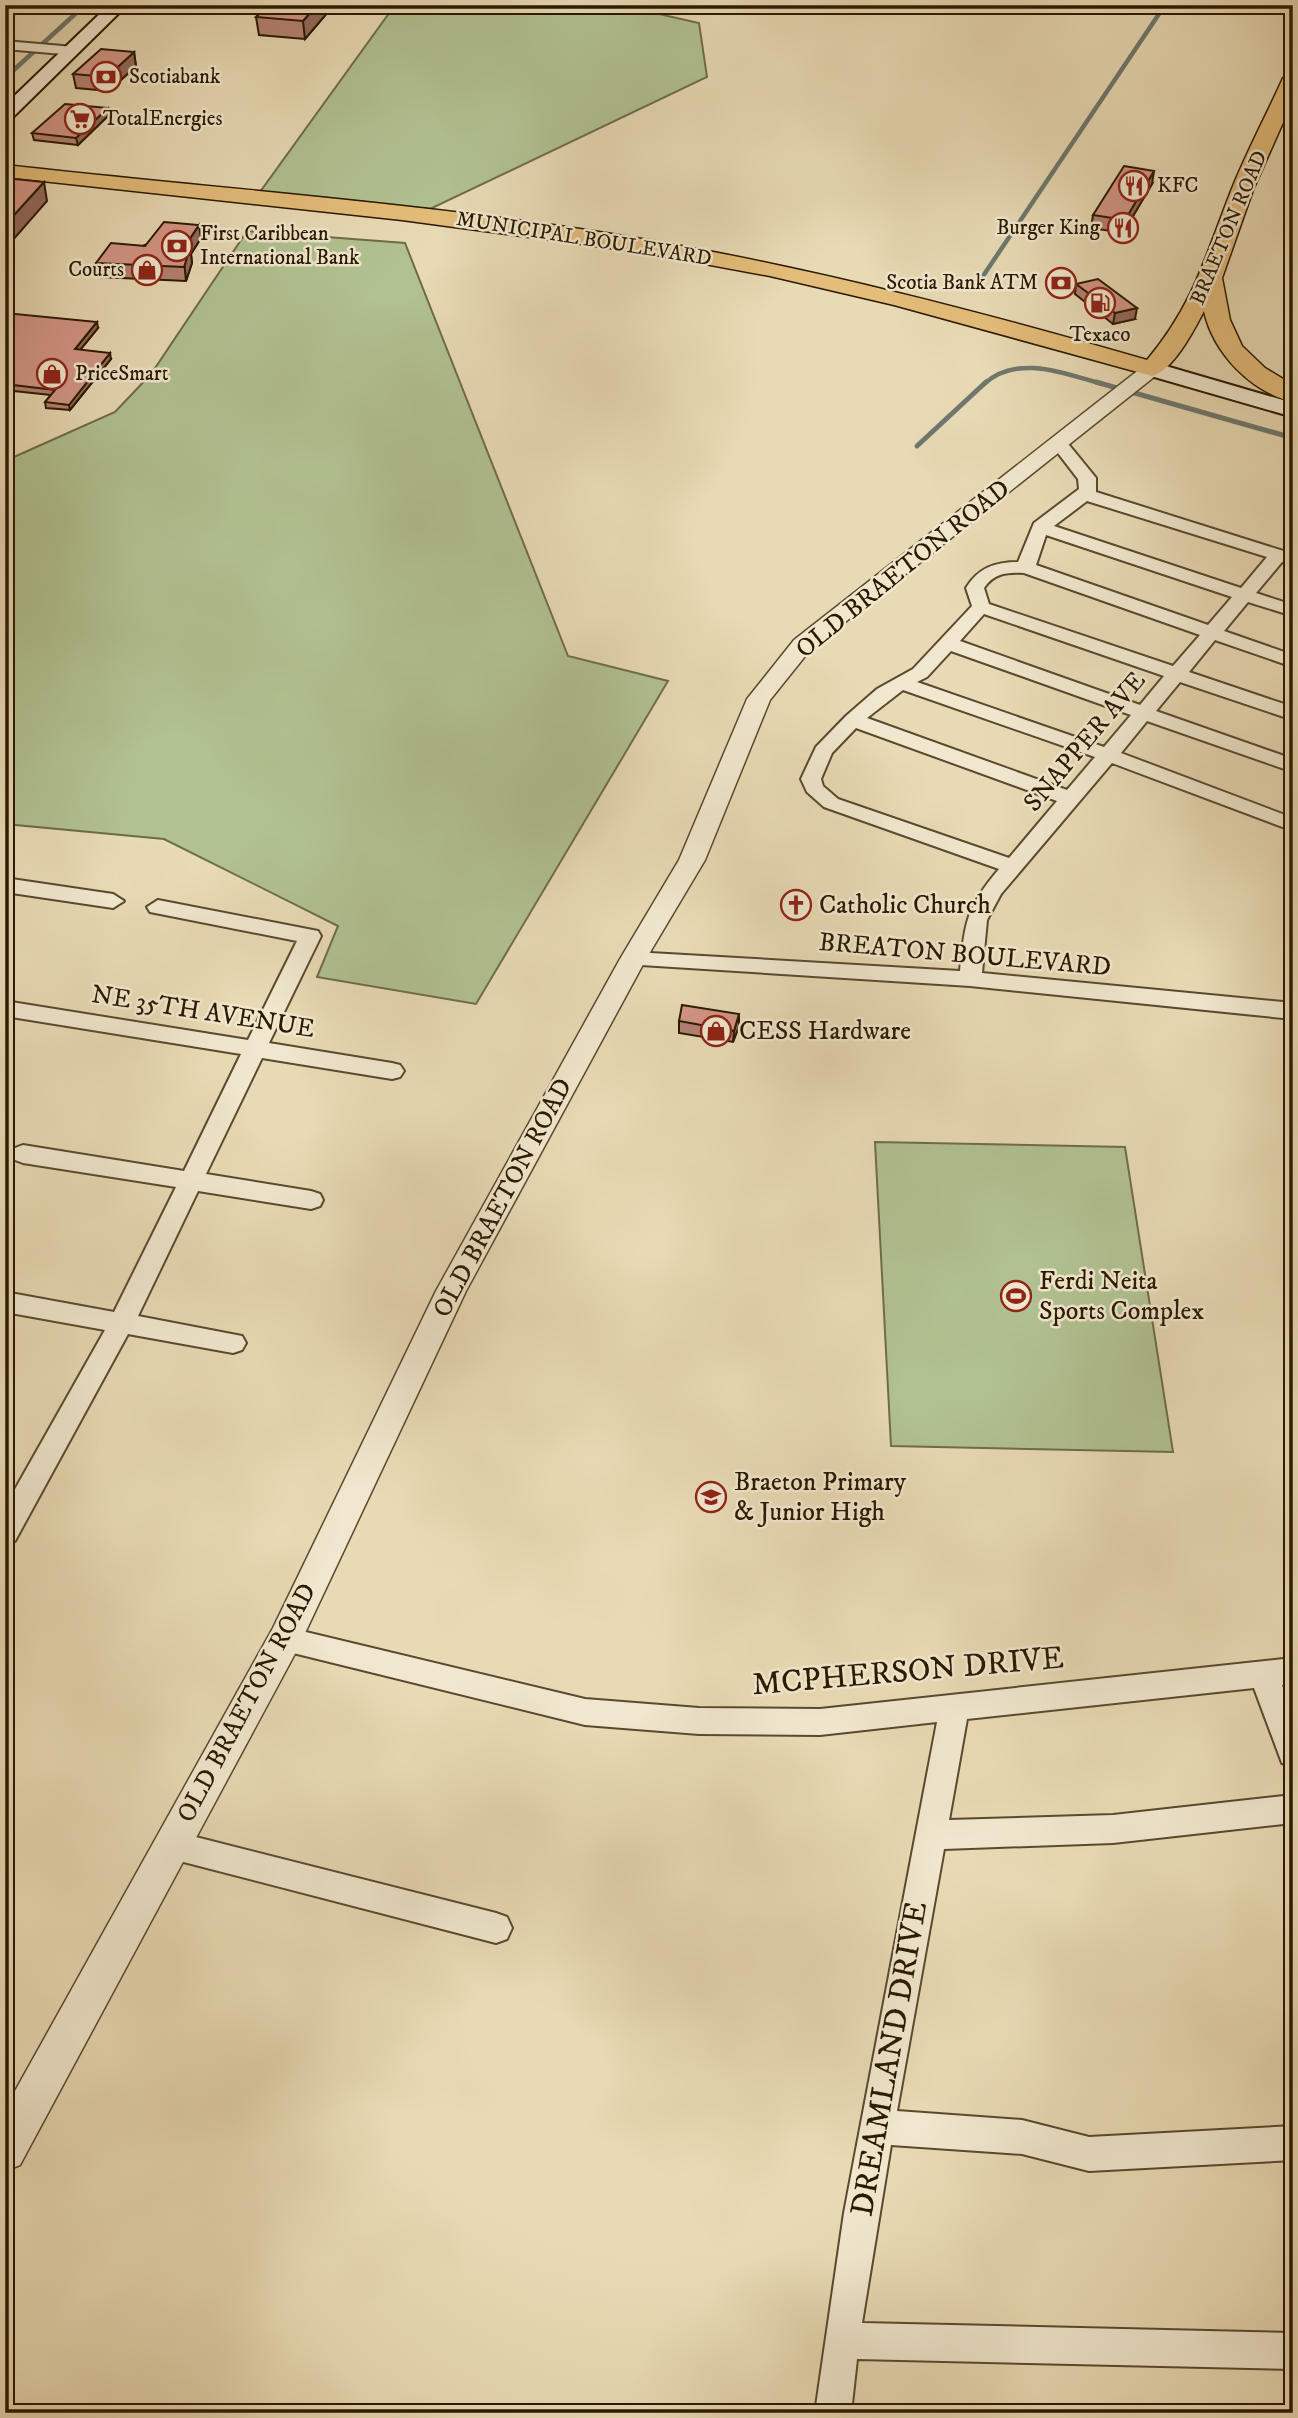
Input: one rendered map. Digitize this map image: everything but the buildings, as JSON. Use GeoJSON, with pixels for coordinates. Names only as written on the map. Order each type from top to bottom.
{"type":"FeatureCollection","features":[{"type":"Feature","properties":{"kind":"main road"},"geometry":{"type":"LineString","coordinates":[[5,114],[74,51],[119,5]]}},
{"type":"Feature","properties":{"kind":"main road","name":"BRAETON ROAD"},"geometry":{"type":"LineString","coordinates":[[1146,374],[1180,335],[1211,278],[1242,190],[1292,81]]}},
{"type":"Feature","properties":{"kind":"main road","name":"MUNICIPAL BOULEVARD"},"geometry":{"type":"LineString","coordinates":[[5,171],[400,212],[577,235],[802,276],[1058,340],[1146,374]]}},
{"type":"Feature","properties":{"kind":"main road"},"geometry":{"type":"LineString","coordinates":[[1211,278],[1213,314],[1228,344],[1245,366],[1293,395]]}},
{"type":"Feature","properties":{"kind":"main road"},"geometry":{"type":"LineString","coordinates":[[1058,340],[1121,344],[1180,335]]}},
{"type":"Feature","properties":{"kind":"main road"},"geometry":{"type":"LineString","coordinates":[[1146,374],[1293,410]]}},
{"type":"Feature","properties":{"kind":"street"},"geometry":{"type":"LineString","coordinates":[[5,7],[26,10],[43,5]]}},
{"type":"Feature","properties":{"kind":"street"},"geometry":{"type":"LineString","coordinates":[[5,45],[74,51]]}},
{"type":"Feature","properties":{"kind":"street","name":"OLD BRAETON ROAD"},"geometry":{"type":"LineString","coordinates":[[5,2150],[285,1639],[451,1291],[633,959],[692,860],[759,699],[802,645],[1146,374]]}},
{"type":"Feature","properties":{"kind":"street"},"geometry":{"type":"LineString","coordinates":[[1026,568],[1030,546],[1040,527],[1088,491],[1087,478],[1059,444]]}},
{"type":"Feature","properties":{"kind":"street"},"geometry":{"type":"LineString","coordinates":[[1084,494],[1285,558]]}},
{"type":"Feature","properties":{"kind":"street"},"geometry":{"type":"LineString","coordinates":[[1040,527],[1293,611]]}},
{"type":"Feature","properties":{"kind":"street","name":"SNAPPER AVE"},"geometry":{"type":"LineString","coordinates":[[970,979],[976,920],[992,891],[1209,634],[1244,595],[1285,558]]}},
{"type":"Feature","properties":{"kind":"street"},"geometry":{"type":"LineString","coordinates":[[981,607],[975,588],[980,578],[993,570],[1009,566],[1026,568],[1209,634],[1293,661]]}},
{"type":"Feature","properties":{"kind":"street"},"geometry":{"type":"LineString","coordinates":[[981,607],[950,644],[904,684],[884,693],[853,720],[823,751],[813,768],[811,779],[821,796],[848,810],[1013,867]]}},
{"type":"Feature","properties":{"kind":"street"},"geometry":{"type":"LineString","coordinates":[[981,607],[1293,714]]}},
{"type":"Feature","properties":{"kind":"street"},"geometry":{"type":"LineString","coordinates":[[950,644],[1143,715],[1293,766]]}},
{"type":"Feature","properties":{"kind":"street"},"geometry":{"type":"LineString","coordinates":[[904,684],[1109,755],[1293,825]]}},
{"type":"Feature","properties":{"kind":"street"},"geometry":{"type":"LineString","coordinates":[[853,720],[1071,799]]}},
{"type":"Feature","properties":{"kind":"street"},"geometry":{"type":"LineString","coordinates":[[5,885],[113,901]]}},
{"type":"Feature","properties":{"kind":"street"},"geometry":{"type":"LineString","coordinates":[[5,1533],[16,1486],[121,1324],[257,1050],[310,936],[158,907]]}},
{"type":"Feature","properties":{"kind":"street","name":"BREATON BOULEVARD"},"geometry":{"type":"LineString","coordinates":[[633,959],[970,979],[1293,1011]]}},
{"type":"Feature","properties":{"kind":"street","name":"NE 35TH AVENUE"},"geometry":{"type":"LineString","coordinates":[[5,1008],[393,1070]]}},
{"type":"Feature","properties":{"kind":"street"},"geometry":{"type":"LineString","coordinates":[[23,1153],[311,1200]]}},
{"type":"Feature","properties":{"kind":"street"},"geometry":{"type":"LineString","coordinates":[[5,1302],[233,1343]]}},
{"type":"Feature","properties":{"kind":"street","name":"MCPHERSON DRIVE"},"geometry":{"type":"LineString","coordinates":[[285,1639],[585,1712],[699,1721],[820,1722],[1293,1671]]}},
{"type":"Feature","properties":{"kind":"street"},"geometry":{"type":"LineString","coordinates":[[1263,1674],[1293,1754]]}},
{"type":"Feature","properties":{"kind":"street","name":"DREAMLAND DRIVE"},"geometry":{"type":"LineString","coordinates":[[833,2413],[841,2341],[877,2127],[955,1706]]}},
{"type":"Feature","properties":{"kind":"street"},"geometry":{"type":"LineString","coordinates":[[931,1835],[1113,1829],[1286,1813],[1293,1810]]}},
{"type":"Feature","properties":{"kind":"street"},"geometry":{"type":"LineString","coordinates":[[172,1845],[496,1928]]}},
{"type":"Feature","properties":{"kind":"street"},"geometry":{"type":"LineString","coordinates":[[877,2127],[1022,2137],[1089,2154],[1293,2143]]}},
{"type":"Feature","properties":{"kind":"street"},"geometry":{"type":"LineString","coordinates":[[841,2341],[1293,2351]]}},
{"type":"Feature","properties":{"kind":"green space"},"geometry":{"type":"Polygon","coordinates":[[[395,5],[640,5],[637,9],[699,23],[707,77],[430,209],[260,192],[395,5]]]}},
{"type":"Feature","properties":{"kind":"green space"},"geometry":{"type":"Polygon","coordinates":[[[247,231],[405,243],[568,656],[668,681],[476,1004],[317,977],[338,926],[164,839],[5,824],[5,461],[115,412],[151,374],[247,231]]]}},
{"type":"Feature","properties":{"kind":"green space","name":"Ferdi Neita Sports Complex"},"geometry":{"type":"Polygon","coordinates":[[[875,1142],[1125,1147],[1173,1452],[891,1446],[875,1142]]]}},
{"type":"Feature","properties":{"kind":"waterway"},"geometry":{"type":"LineString","coordinates":[[5,78],[85,5]]}},
{"type":"Feature","properties":{"kind":"waterway"},"geometry":{"type":"LineString","coordinates":[[975,288],[1165,5]]}},
{"type":"Feature","properties":{"kind":"waterway"},"geometry":{"type":"LineString","coordinates":[[984,384],[997,375],[1026,368],[1056,371],[1102,384]]}},
{"type":"Feature","properties":{"kind":"waterway"},"geometry":{"type":"LineString","coordinates":[[917,446],[986,382]]}},
{"type":"Feature","properties":{"kind":"waterway"},"geometry":{"type":"LineString","coordinates":[[1096,382],[1293,438]]}},
{"type":"Feature","properties":{"kind":"place","name":"Scotiabank"},"geometry":{"type":"Point","coordinates":[106,77]}},
{"type":"Feature","properties":{"kind":"place","name":"TotalEnergies"},"geometry":{"type":"Point","coordinates":[80,119]}},
{"type":"Feature","properties":{"kind":"place","name":"KFC"},"geometry":{"type":"Point","coordinates":[1134,186]}},
{"type":"Feature","properties":{"kind":"place","name":"Burger King"},"geometry":{"type":"Point","coordinates":[1123,228]}},
{"type":"Feature","properties":{"kind":"place","name":"First Caribbean International Bank"},"geometry":{"type":"Point","coordinates":[177,246]}},
{"type":"Feature","properties":{"kind":"place","name":"Courts"},"geometry":{"type":"Point","coordinates":[147,270]}},
{"type":"Feature","properties":{"kind":"place","name":"Scotia Bank ATM"},"geometry":{"type":"Point","coordinates":[1061,283]}},
{"type":"Feature","properties":{"kind":"place","name":"Texaco"},"geometry":{"type":"Point","coordinates":[1100,303]}},
{"type":"Feature","properties":{"kind":"place","name":"PriceSmart"},"geometry":{"type":"Point","coordinates":[52,374]}},
{"type":"Feature","properties":{"kind":"place","name":"Catholic Church"},"geometry":{"type":"Point","coordinates":[796,905]}},
{"type":"Feature","properties":{"kind":"place","name":"CESS Hardware"},"geometry":{"type":"Point","coordinates":[716,1031]}},
{"type":"Feature","properties":{"kind":"place","name":"Ferdi Neita Sports Complex"},"geometry":{"type":"Point","coordinates":[1016,1296]}},
{"type":"Feature","properties":{"kind":"place","name":"Braeton Primary & Junior High"},"geometry":{"type":"Point","coordinates":[711,1497]}}]}
